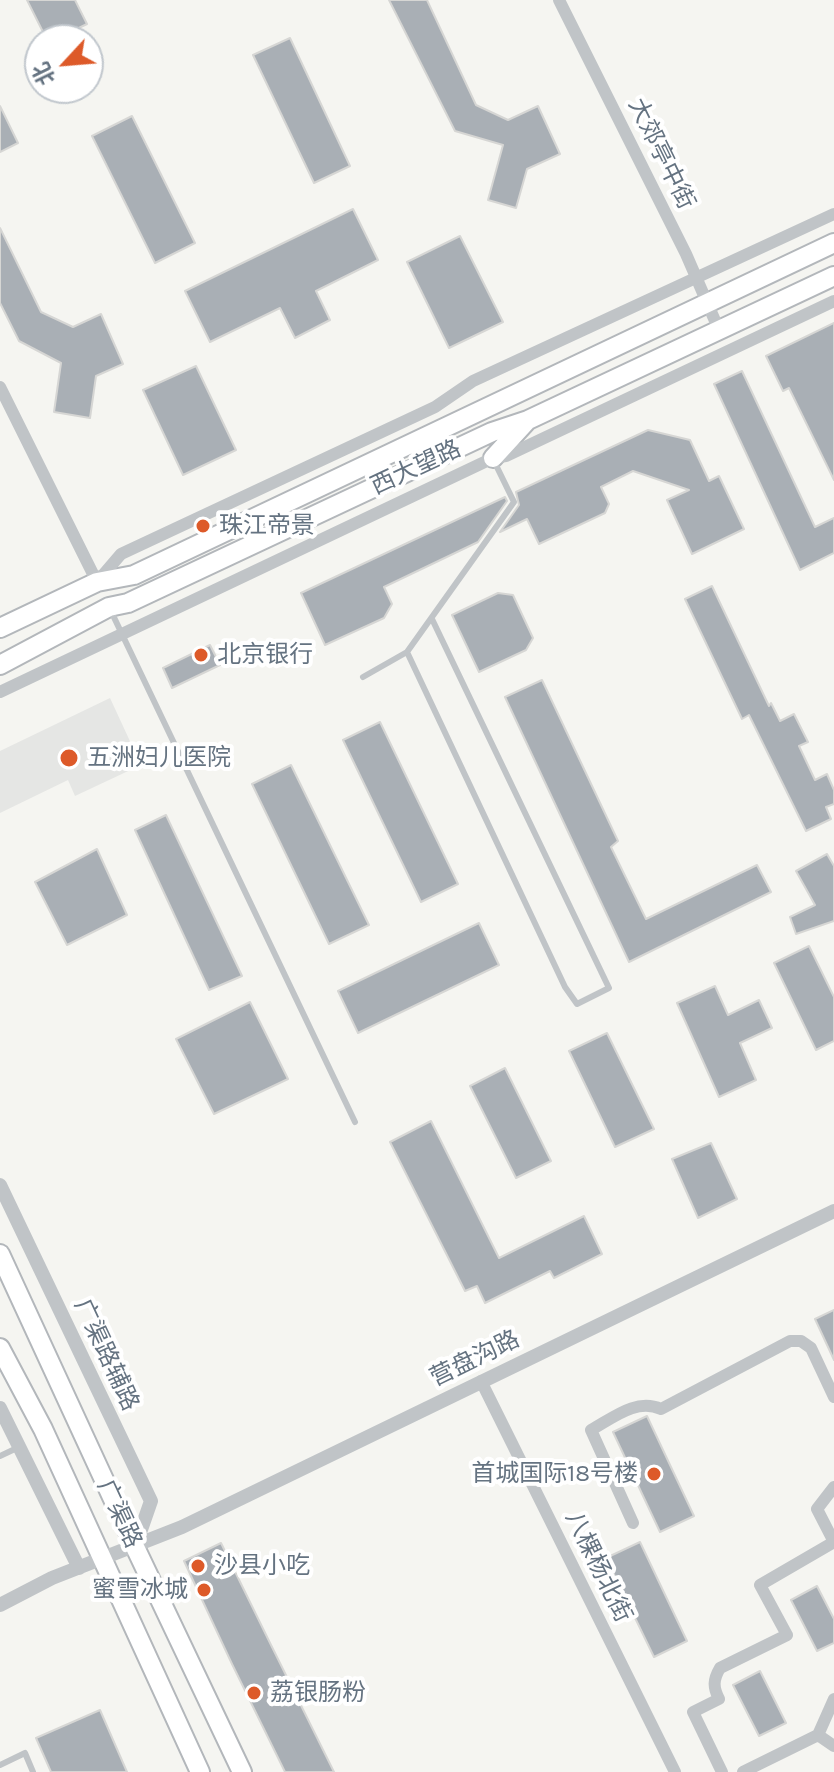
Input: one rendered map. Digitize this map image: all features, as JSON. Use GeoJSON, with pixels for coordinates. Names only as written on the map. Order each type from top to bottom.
{"type":"FeatureCollection","features":[{"type":"Feature","properties":{"kind":"main road","name":"西大望路"},"geometry":{"type":"LineString","coordinates":[[0,628],[97,582],[134,575],[834,243]]}},
{"type":"Feature","properties":{"kind":"main road","name":"西大望路"},"geometry":{"type":"LineString","coordinates":[[0,665],[109,607],[128,603],[834,276]]}},
{"type":"Feature","properties":{"kind":"main road"},"geometry":{"type":"LineString","coordinates":[[493,458],[528,420]]}},
{"type":"Feature","properties":{"kind":"main road","name":"广渠路"},"geometry":{"type":"LineString","coordinates":[[0,1254],[242,1772]]}},
{"type":"Feature","properties":{"kind":"main road","name":"广渠路"},"geometry":{"type":"LineString","coordinates":[[0,1348],[43,1429],[200,1772]]}},
{"type":"Feature","properties":{"kind":"street","name":"大郊亭中街"},"geometry":{"type":"LineString","coordinates":[[559,0],[697,278],[719,330]]}},
{"type":"Feature","properties":{"kind":"street"},"geometry":{"type":"LineString","coordinates":[[0,387],[97,582],[121,554],[435,407],[473,381],[834,214]]}},
{"type":"Feature","properties":{"kind":"street"},"geometry":{"type":"LineString","coordinates":[[0,692],[493,458],[506,456],[834,301]]}},
{"type":"Feature","properties":{"kind":"street","name":"广渠路辅路"},"geometry":{"type":"LineString","coordinates":[[0,1185],[151,1501],[135,1547]]}},
{"type":"Feature","properties":{"kind":"street","name":"营盘沟路"},"geometry":{"type":"LineString","coordinates":[[0,1605],[79,1568],[196,1521],[834,1211]]}},
{"type":"Feature","properties":{"kind":"street"},"geometry":{"type":"LineString","coordinates":[[633,1523],[591,1430],[638,1405],[650,1404],[661,1409],[790,1341],[801,1341],[811,1348],[834,1397]]}},
{"type":"Feature","properties":{"kind":"street","name":"八棵杨北街"},"geometry":{"type":"LineString","coordinates":[[481,1381],[675,1772]]}},
{"type":"Feature","properties":{"kind":"street"},"geometry":{"type":"LineString","coordinates":[[0,1408],[79,1568]]}},
{"type":"Feature","properties":{"kind":"street"},"geometry":{"type":"LineString","coordinates":[[722,1772],[693,1712],[719,1699],[714,1689],[714,1679],[720,1668],[787,1635],[760,1585],[834,1542],[817,1509],[834,1487]]}},
{"type":"Feature","properties":{"kind":"street"},"geometry":{"type":"LineString","coordinates":[[743,1772],[818,1735],[834,1699]]}},
{"type":"Feature","properties":{"kind":"street"},"geometry":{"type":"LineString","coordinates":[[818,1735],[834,1746]]}},
{"type":"Feature","properties":{"kind":"lane"},"geometry":{"type":"LineString","coordinates":[[363,677],[407,652],[514,502],[493,458]]}},
{"type":"Feature","properties":{"kind":"lane"},"geometry":{"type":"LineString","coordinates":[[109,607],[355,1122]]}},
{"type":"Feature","properties":{"kind":"lane"},"geometry":{"type":"LineString","coordinates":[[407,652],[565,987],[577,1004],[609,988],[432,619]]}},
{"type":"Feature","properties":{"kind":"lane"},"geometry":{"type":"LineString","coordinates":[[0,1456],[21,1446]]}},
{"type":"Feature","properties":{"kind":"lane"},"geometry":{"type":"LineString","coordinates":[[0,1765],[25,1753],[33,1772]]}},
{"type":"Feature","properties":{"kind":"shaded area","name":"五洲妇儿医院"},"geometry":{"type":"Polygon","coordinates":[[[110,698],[141,765],[75,796],[68,780],[0,813],[0,751],[110,698]]]}},
{"type":"Feature","properties":{"kind":"building"},"geometry":{"type":"Polygon","coordinates":[[[27,0],[75,0],[87,24],[39,24],[27,0]]]}},
{"type":"Feature","properties":{"kind":"building"},"geometry":{"type":"Polygon","coordinates":[[[389,0],[427,0],[476,105],[508,120],[538,106],[560,154],[527,169],[516,208],[488,200],[503,145],[455,131],[389,0]]]}},
{"type":"Feature","properties":{"kind":"building"},"geometry":{"type":"Polygon","coordinates":[[[290,38],[350,166],[314,183],[253,55],[290,38]]]}},
{"type":"Feature","properties":{"kind":"building"},"geometry":{"type":"Polygon","coordinates":[[[0,106],[18,143],[0,152],[0,106]]]}},
{"type":"Feature","properties":{"kind":"building"},"geometry":{"type":"Polygon","coordinates":[[[132,116],[195,243],[155,263],[92,136],[132,116]]]}},
{"type":"Feature","properties":{"kind":"building"},"geometry":{"type":"Polygon","coordinates":[[[353,209],[378,260],[316,291],[330,320],[295,338],[280,308],[210,342],[185,291],[353,209]]]}},
{"type":"Feature","properties":{"kind":"building"},"geometry":{"type":"Polygon","coordinates":[[[0,228],[41,312],[73,327],[101,314],[123,364],[96,376],[90,418],[54,412],[61,363],[19,341],[0,303],[0,228]]]}},
{"type":"Feature","properties":{"kind":"building"},"geometry":{"type":"Polygon","coordinates":[[[460,236],[503,322],[449,348],[407,262],[460,236]]]}},
{"type":"Feature","properties":{"kind":"building"},"geometry":{"type":"Polygon","coordinates":[[[834,323],[834,480],[789,388],[783,391],[766,356],[834,323]]]}},
{"type":"Feature","properties":{"kind":"building"},"geometry":{"type":"Polygon","coordinates":[[[196,366],[236,450],[183,475],[143,390],[196,366]]]}},
{"type":"Feature","properties":{"kind":"building"},"geometry":{"type":"Polygon","coordinates":[[[742,371],[815,527],[834,518],[834,553],[800,570],[714,384],[742,371]]]}},
{"type":"Feature","properties":{"kind":"building"},"geometry":{"type":"Polygon","coordinates":[[[648,430],[690,440],[709,481],[719,476],[744,529],[692,554],[667,500],[689,490],[633,471],[601,487],[609,504],[605,513],[539,544],[527,519],[500,532],[519,505],[516,492],[648,430]]]}},
{"type":"Feature","properties":{"kind":"building"},"geometry":{"type":"Polygon","coordinates":[[[505,497],[507,501],[478,542],[384,587],[392,604],[384,618],[325,645],[301,593],[505,497]]]}},
{"type":"Feature","properties":{"kind":"building"},"geometry":{"type":"Polygon","coordinates":[[[712,586],[769,706],[771,703],[780,721],[794,714],[808,742],[799,746],[815,780],[827,774],[834,790],[834,804],[826,807],[831,819],[806,831],[749,715],[742,719],[685,599],[712,586]]]}},
{"type":"Feature","properties":{"kind":"building"},"geometry":{"type":"Polygon","coordinates":[[[498,593],[513,595],[533,638],[526,650],[479,672],[452,615],[498,593]]]}},
{"type":"Feature","properties":{"kind":"building"},"geometry":{"type":"Polygon","coordinates":[[[210,645],[220,665],[172,688],[163,668],[210,645]]]}},
{"type":"Feature","properties":{"kind":"building"},"geometry":{"type":"Polygon","coordinates":[[[542,680],[618,841],[611,847],[646,919],[757,865],[771,892],[629,962],[505,697],[542,680]]]}},
{"type":"Feature","properties":{"kind":"building"},"geometry":{"type":"Polygon","coordinates":[[[380,722],[458,884],[421,902],[343,740],[380,722]]]}},
{"type":"Feature","properties":{"kind":"building"},"geometry":{"type":"Polygon","coordinates":[[[291,765],[369,925],[329,944],[252,784],[291,765]]]}},
{"type":"Feature","properties":{"kind":"building"},"geometry":{"type":"Polygon","coordinates":[[[166,815],[242,976],[209,990],[135,830],[166,815]]]}},
{"type":"Feature","properties":{"kind":"building"},"geometry":{"type":"Polygon","coordinates":[[[97,849],[127,915],[67,945],[35,882],[97,849]]]}},
{"type":"Feature","properties":{"kind":"building"},"geometry":{"type":"Polygon","coordinates":[[[827,854],[834,866],[834,921],[796,934],[790,917],[815,905],[796,871],[827,854]]]}},
{"type":"Feature","properties":{"kind":"building"},"geometry":{"type":"Polygon","coordinates":[[[479,923],[499,965],[358,1033],[338,991],[479,923]]]}},
{"type":"Feature","properties":{"kind":"building"},"geometry":{"type":"Polygon","coordinates":[[[809,946],[834,997],[834,1041],[816,1050],[774,963],[809,946]]]}},
{"type":"Feature","properties":{"kind":"building"},"geometry":{"type":"Polygon","coordinates":[[[715,986],[728,1015],[759,1000],[772,1028],[740,1043],[756,1080],[719,1097],[677,1003],[715,986]]]}},
{"type":"Feature","properties":{"kind":"building"},"geometry":{"type":"Polygon","coordinates":[[[250,1002],[288,1079],[214,1114],[176,1039],[250,1002]]]}},
{"type":"Feature","properties":{"kind":"building"},"geometry":{"type":"Polygon","coordinates":[[[607,1033],[654,1129],[615,1147],[569,1051],[607,1033]]]}},
{"type":"Feature","properties":{"kind":"building"},"geometry":{"type":"Polygon","coordinates":[[[505,1068],[551,1161],[516,1178],[470,1086],[505,1068]]]}},
{"type":"Feature","properties":{"kind":"building"},"geometry":{"type":"Polygon","coordinates":[[[431,1121],[499,1258],[584,1216],[602,1254],[554,1278],[550,1271],[485,1303],[477,1286],[465,1291],[390,1142],[431,1121]]]}},
{"type":"Feature","properties":{"kind":"building"},"geometry":{"type":"Polygon","coordinates":[[[711,1143],[737,1199],[698,1218],[672,1159],[711,1143]]]}},
{"type":"Feature","properties":{"kind":"building"},"geometry":{"type":"Polygon","coordinates":[[[834,1310],[834,1360],[815,1319],[834,1310]]]}},
{"type":"Feature","properties":{"kind":"building","name":"首城国际18号楼"},"geometry":{"type":"Polygon","coordinates":[[[647,1416],[694,1516],[660,1532],[613,1432],[647,1416]]]}},
{"type":"Feature","properties":{"kind":"building"},"geometry":{"type":"Polygon","coordinates":[[[640,1542],[687,1641],[654,1657],[606,1558],[640,1542]]]}},
{"type":"Feature","properties":{"kind":"building"},"geometry":{"type":"Polygon","coordinates":[[[221,1543],[334,1772],[285,1772],[184,1561],[221,1543]]]}},
{"type":"Feature","properties":{"kind":"building"},"geometry":{"type":"Polygon","coordinates":[[[817,1586],[834,1619],[834,1643],[817,1651],[791,1600],[817,1586]]]}},
{"type":"Feature","properties":{"kind":"building"},"geometry":{"type":"Polygon","coordinates":[[[760,1671],[786,1723],[759,1736],[733,1685],[760,1671]]]}},
{"type":"Feature","properties":{"kind":"building"},"geometry":{"type":"Polygon","coordinates":[[[100,1710],[127,1772],[51,1772],[36,1738],[100,1710]]]}},
{"type":"Feature","properties":{"kind":"place","name":"珠江帝景"},"geometry":{"type":"Point","coordinates":[203,526]}},
{"type":"Feature","properties":{"kind":"place","name":"北京银行"},"geometry":{"type":"Point","coordinates":[201,655]}},
{"type":"Feature","properties":{"kind":"place","name":"五洲妇儿医院"},"geometry":{"type":"Point","coordinates":[69,758]}},
{"type":"Feature","properties":{"kind":"place","name":"首城国际18号楼"},"geometry":{"type":"Point","coordinates":[654,1474]}},
{"type":"Feature","properties":{"kind":"place","name":"沙县小吃"},"geometry":{"type":"Point","coordinates":[198,1566]}},
{"type":"Feature","properties":{"kind":"place","name":"蜜雪冰城"},"geometry":{"type":"Point","coordinates":[204,1590]}},
{"type":"Feature","properties":{"kind":"place","name":"荔银肠粉"},"geometry":{"type":"Point","coordinates":[254,1693]}}]}
